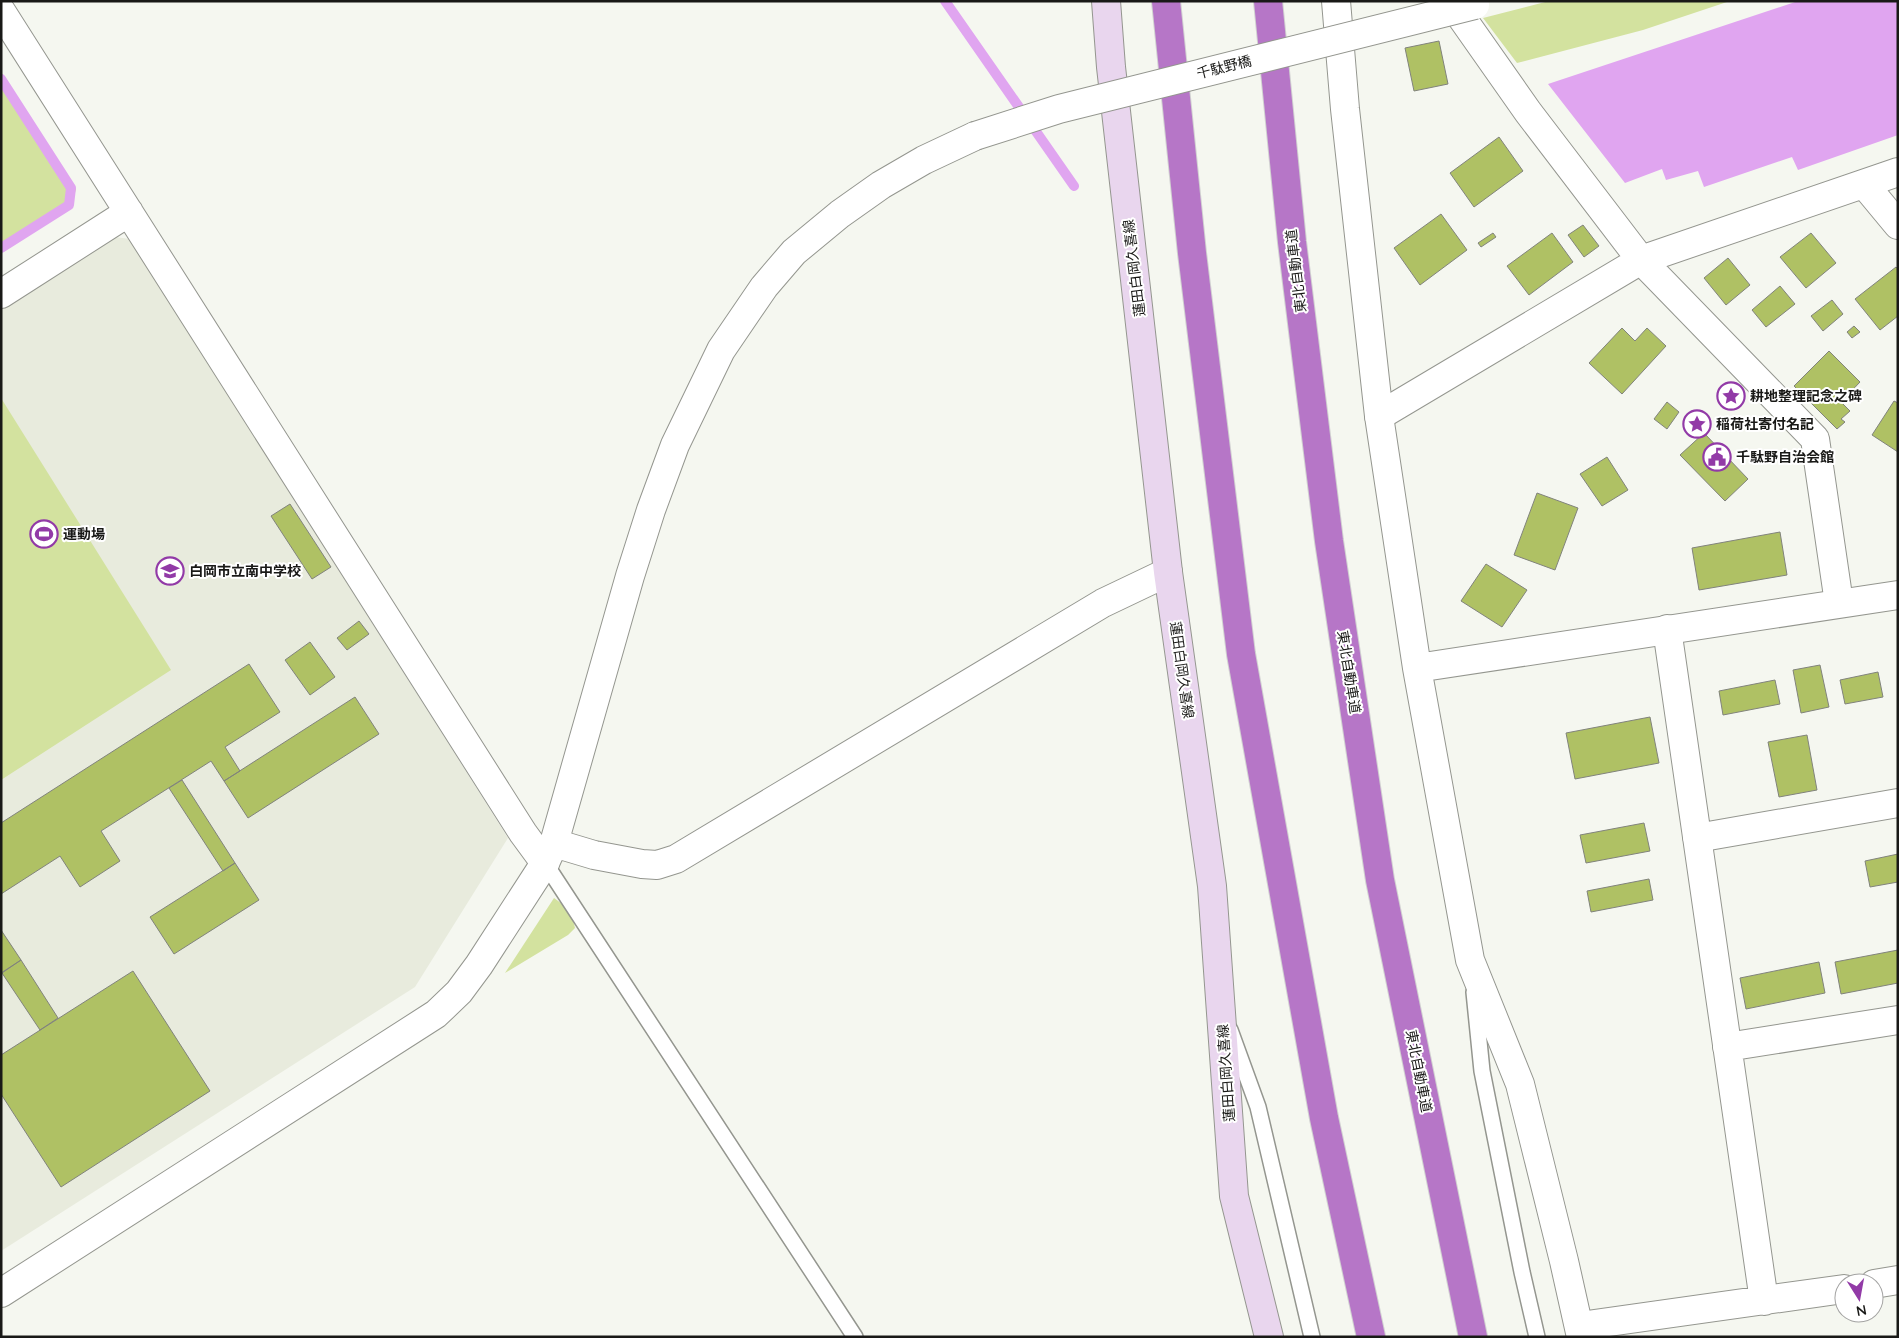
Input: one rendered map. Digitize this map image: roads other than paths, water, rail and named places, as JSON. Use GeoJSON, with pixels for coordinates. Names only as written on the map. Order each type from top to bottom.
{"type":"FeatureCollection","features":[{"type":"Feature","properties":{"kind":"highway"},"geometry":{"type":"LineString","coordinates":[[1166,1],[1195,273],[1241,654],[1324,1118],[1371,1337]]}},
{"type":"Feature","properties":{"kind":"highway","name":"東北自動車道"},"geometry":{"type":"LineString","coordinates":[[1268,1],[1292,242],[1327,532],[1380,880],[1473,1337]]}},
{"type":"Feature","properties":{"kind":"main road","name":"蓮田白岡久喜線"},"geometry":{"type":"LineString","coordinates":[[1106,1],[1110,67],[1168,572],[1212,886],[1222,1005],[1234,1196],[1269,1337]]}},
{"type":"Feature","properties":{"kind":"street"},"geometry":{"type":"LineString","coordinates":[[1336,1],[1346,119],[1378,416],[1417,668],[1470,960],[1520,1084],[1580,1331],[1834,1290]]}},
{"type":"Feature","properties":{"kind":"street"},"geometry":{"type":"LineString","coordinates":[[1471,2],[1528,112],[1641,260],[1815,439],[1839,603]]}},
{"type":"Feature","properties":{"kind":"street","name":"千駄野橋"},"geometry":{"type":"LineString","coordinates":[[1,1294],[436,1014],[459,992],[549,853],[650,510],[675,446],[721,350],[764,287],[802,246],[840,214],[881,185],[924,160],[975,136],[1059,109],[1471,2]]}},
{"type":"Feature","properties":{"kind":"street"},"geometry":{"type":"LineString","coordinates":[[1,11],[523,833],[549,853],[594,855],[657,865],[676,859],[1103,603],[1168,572]]}},
{"type":"Feature","properties":{"kind":"street"},"geometry":{"type":"LineString","coordinates":[[1378,416],[1641,260],[1898,172]]}},
{"type":"Feature","properties":{"kind":"street"},"geometry":{"type":"LineString","coordinates":[[1864,184],[1898,225]]}},
{"type":"Feature","properties":{"kind":"street"},"geometry":{"type":"LineString","coordinates":[[1,294],[129,212]]}},
{"type":"Feature","properties":{"kind":"street"},"geometry":{"type":"LineString","coordinates":[[1417,668],[1898,595]]}},
{"type":"Feature","properties":{"kind":"street"},"geometry":{"type":"LineString","coordinates":[[1667,629],[1764,1301]]}},
{"type":"Feature","properties":{"kind":"street"},"geometry":{"type":"LineString","coordinates":[[1697,838],[1898,803]]}},
{"type":"Feature","properties":{"kind":"street"},"geometry":{"type":"LineString","coordinates":[[1727,1047],[1898,1020]]}},
{"type":"Feature","properties":{"kind":"street"},"geometry":{"type":"LineString","coordinates":[[1884,1282],[1898,1280]]}},
{"type":"Feature","properties":{"kind":"lane"},"geometry":{"type":"LineString","coordinates":[[549,853],[855,1337]]}},
{"type":"Feature","properties":{"kind":"lane"},"geometry":{"type":"LineString","coordinates":[[1470,960],[1482,1072],[1537,1337]]}},
{"type":"Feature","properties":{"kind":"lane"},"geometry":{"type":"LineString","coordinates":[[1222,1005],[1258,1107],[1312,1337]]}},
{"type":"Feature","properties":{"kind":"waterway"},"geometry":{"type":"LineString","coordinates":[[945,1],[1074,186]]}},
{"type":"Feature","properties":{"kind":"waterway"},"geometry":{"type":"LineString","coordinates":[[1,79],[71,188],[69,205],[1,248]]}},
{"type":"Feature","properties":{"kind":"place","name":"耕地整理記念之碑"},"geometry":{"type":"Point","coordinates":[1731,396]}},
{"type":"Feature","properties":{"kind":"place","name":"稲荷社寄付名記"},"geometry":{"type":"Point","coordinates":[1697,424]}},
{"type":"Feature","properties":{"kind":"place","name":"千駄野自治会館"},"geometry":{"type":"Point","coordinates":[1717,457]}},
{"type":"Feature","properties":{"kind":"place","name":"運動場"},"geometry":{"type":"Point","coordinates":[44,534]}},
{"type":"Feature","properties":{"kind":"place","name":"白岡市立南中学校"},"geometry":{"type":"Point","coordinates":[170,571]}}]}
